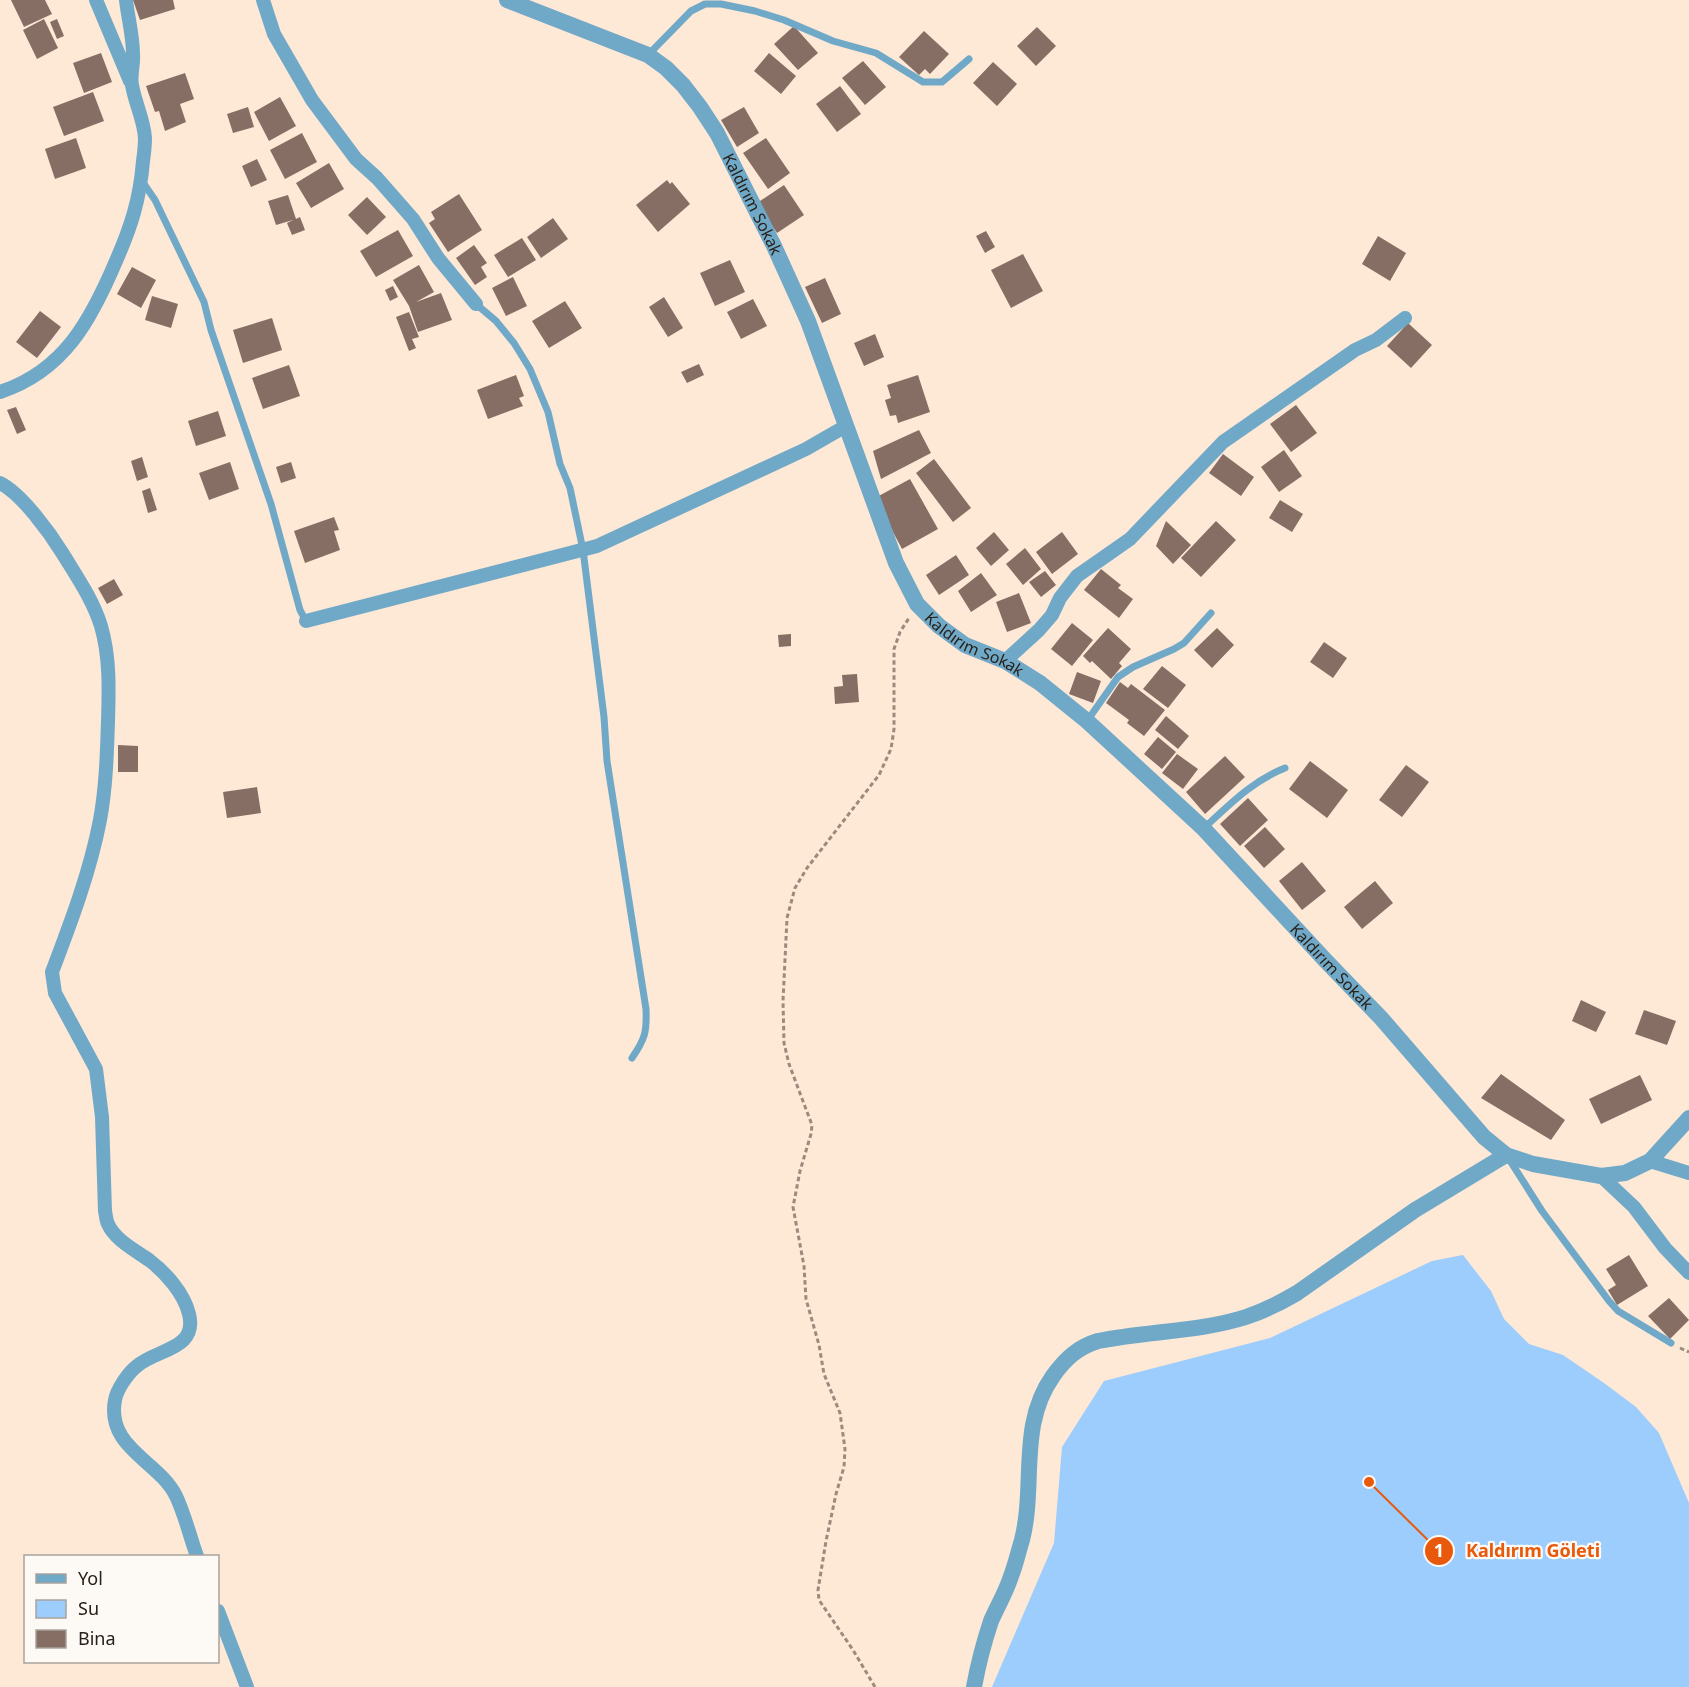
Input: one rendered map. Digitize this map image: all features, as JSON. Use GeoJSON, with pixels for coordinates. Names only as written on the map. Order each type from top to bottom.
{"type":"FeatureCollection","features":[{"type":"Feature","properties":{"kind":"street"},"geometry":{"type":"LineString","coordinates":[[0,392],[17,387],[34,378],[69,346],[85,325],[106,285],[130,230],[141,181],[145,139],[140,111],[131,83],[96,0]]}},
{"type":"Feature","properties":{"kind":"street"},"geometry":{"type":"LineString","coordinates":[[126,0],[133,43],[134,65],[131,83]]}},
{"type":"Feature","properties":{"kind":"street"},"geometry":{"type":"LineString","coordinates":[[263,0],[274,34],[312,100],[357,159],[413,219],[438,258],[476,304]]}},
{"type":"Feature","properties":{"kind":"street","name":"Kaldırım Sokak"},"geometry":{"type":"LineString","coordinates":[[507,0],[648,55],[666,68],[700,107],[717,133],[774,246],[808,321],[885,538],[917,604],[939,626],[965,645],[1005,661],[1025,673],[1087,721],[1203,828],[1381,1018],[1484,1137],[1506,1155],[1533,1164],[1601,1176]]}},
{"type":"Feature","properties":{"kind":"street"},"geometry":{"type":"LineString","coordinates":[[1005,661],[1052,615],[1060,598],[1077,576],[1130,539],[1223,442],[1355,350],[1376,340],[1405,318]]}},
{"type":"Feature","properties":{"kind":"street"},"geometry":{"type":"LineString","coordinates":[[306,621],[597,546],[806,449],[846,426]]}},
{"type":"Feature","properties":{"kind":"street"},"geometry":{"type":"LineString","coordinates":[[0,483],[26,506],[51,535],[88,596],[100,624],[107,650],[106,768],[100,821],[78,906],[52,972],[52,981],[55,993],[96,1069],[102,1117],[105,1211],[108,1225],[117,1237],[163,1273],[177,1289],[190,1315],[190,1326],[185,1339],[178,1345],[138,1364],[129,1373],[115,1400],[116,1419],[121,1436],[134,1453],[150,1465],[176,1495],[196,1555]]}},
{"type":"Feature","properties":{"kind":"street"},"geometry":{"type":"LineString","coordinates":[[1601,1176],[1625,1173],[1650,1161],[1689,1119]]}},
{"type":"Feature","properties":{"kind":"street"},"geometry":{"type":"LineString","coordinates":[[974,1687],[991,1621],[1010,1580],[1023,1537],[1027,1509],[1030,1438],[1039,1399],[1060,1365],[1086,1345],[1098,1341],[1227,1321],[1261,1312],[1278,1304],[1415,1210],[1506,1155]]}},
{"type":"Feature","properties":{"kind":"street"},"geometry":{"type":"LineString","coordinates":[[1650,1161],[1689,1173]]}},
{"type":"Feature","properties":{"kind":"street"},"geometry":{"type":"LineString","coordinates":[[1601,1176],[1634,1207],[1665,1248],[1689,1273]]}},
{"type":"Feature","properties":{"kind":"street"},"geometry":{"type":"LineString","coordinates":[[219,1614],[247,1687]]}},
{"type":"Feature","properties":{"kind":"lane"},"geometry":{"type":"LineString","coordinates":[[648,55],[691,11],[707,2],[755,11],[799,25],[832,41],[876,53],[923,82],[942,82],[969,59]]}},
{"type":"Feature","properties":{"kind":"lane"},"geometry":{"type":"LineString","coordinates":[[141,181],[155,200],[204,302],[211,330],[271,504],[300,610],[306,621]]}},
{"type":"Feature","properties":{"kind":"lane"},"geometry":{"type":"LineString","coordinates":[[476,304],[496,321],[514,343],[530,369],[555,434],[560,464],[570,488],[583,550],[608,761],[646,1009],[644,1040],[632,1058]]}},
{"type":"Feature","properties":{"kind":"lane"},"geometry":{"type":"LineString","coordinates":[[1087,721],[1118,677],[1133,667],[1185,643],[1211,613]]}},
{"type":"Feature","properties":{"kind":"lane"},"geometry":{"type":"LineString","coordinates":[[1203,828],[1252,784],[1266,775],[1285,768]]}},
{"type":"Feature","properties":{"kind":"lane"},"geometry":{"type":"LineString","coordinates":[[1506,1155],[1542,1210],[1609,1301],[1618,1311],[1671,1343]]}},
{"type":"Feature","properties":{"kind":"path"},"geometry":{"type":"LineString","coordinates":[[874,1687],[853,1650],[819,1600],[818,1590],[826,1541],[844,1467],[845,1441],[840,1413],[824,1374],[819,1345],[808,1310],[803,1256],[793,1207],[812,1125],[789,1064],[784,1043],[784,972],[788,918],[795,888],[807,868],[879,775],[891,749],[894,729],[894,649],[900,632],[917,604]]}},
{"type":"Feature","properties":{"kind":"water"},"geometry":{"type":"Polygon","coordinates":[[[1463,1255],[1491,1291],[1504,1319],[1529,1344],[1563,1355],[1604,1383],[1636,1407],[1659,1433],[1689,1503],[1689,1687],[992,1687],[1054,1543],[1062,1447],[1104,1381],[1270,1338],[1432,1261],[1463,1255]]]}},
{"type":"Feature","properties":{"kind":"building"},"geometry":{"type":"Polygon","coordinates":[[[11,0],[45,0],[52,14],[24,27],[11,0]]]}},
{"type":"Feature","properties":{"kind":"building"},"geometry":{"type":"Polygon","coordinates":[[[133,0],[173,0],[175,9],[140,20],[133,0]]]}},
{"type":"Feature","properties":{"kind":"building"},"geometry":{"type":"Polygon","coordinates":[[[44,19],[58,48],[37,59],[23,30],[44,19]]]}},
{"type":"Feature","properties":{"kind":"building"},"geometry":{"type":"Polygon","coordinates":[[[57,19],[64,36],[57,39],[50,22],[57,19]]]}},
{"type":"Feature","properties":{"kind":"building"},"geometry":{"type":"Polygon","coordinates":[[[794,26],[818,53],[798,70],[774,44],[794,26]]]}},
{"type":"Feature","properties":{"kind":"building"},"geometry":{"type":"Polygon","coordinates":[[[1037,27],[1056,46],[1036,66],[1017,46],[1037,27]]]}},
{"type":"Feature","properties":{"kind":"building"},"geometry":{"type":"Polygon","coordinates":[[[924,31],[949,54],[930,74],[925,69],[919,75],[899,57],[924,31]]]}},
{"type":"Feature","properties":{"kind":"building"},"geometry":{"type":"Polygon","coordinates":[[[101,53],[112,82],[84,93],[73,63],[101,53]]]}},
{"type":"Feature","properties":{"kind":"building"},"geometry":{"type":"Polygon","coordinates":[[[769,53],[796,76],[781,94],[754,71],[769,53]]]}},
{"type":"Feature","properties":{"kind":"building"},"geometry":{"type":"Polygon","coordinates":[[[863,61],[886,87],[865,105],[842,78],[863,61]]]}},
{"type":"Feature","properties":{"kind":"building"},"geometry":{"type":"Polygon","coordinates":[[[993,62],[1017,84],[997,106],[973,83],[993,62]]]}},
{"type":"Feature","properties":{"kind":"building"},"geometry":{"type":"Polygon","coordinates":[[[185,73],[194,99],[180,104],[186,122],[165,131],[159,111],[155,112],[146,86],[185,73]]]}},
{"type":"Feature","properties":{"kind":"building"},"geometry":{"type":"Polygon","coordinates":[[[840,86],[861,114],[837,132],[816,104],[840,86]]]}},
{"type":"Feature","properties":{"kind":"building"},"geometry":{"type":"Polygon","coordinates":[[[93,92],[104,121],[64,136],[53,107],[93,92]]]}},
{"type":"Feature","properties":{"kind":"building"},"geometry":{"type":"Polygon","coordinates":[[[280,97],[296,126],[269,141],[254,112],[280,97]]]}},
{"type":"Feature","properties":{"kind":"building"},"geometry":{"type":"Polygon","coordinates":[[[248,107],[254,127],[233,133],[227,114],[248,107]]]}},
{"type":"Feature","properties":{"kind":"building"},"geometry":{"type":"Polygon","coordinates":[[[744,107],[759,133],[737,147],[721,120],[744,107]]]}},
{"type":"Feature","properties":{"kind":"building"},"geometry":{"type":"Polygon","coordinates":[[[302,133],[317,162],[285,179],[270,150],[302,133]]]}},
{"type":"Feature","properties":{"kind":"building"},"geometry":{"type":"Polygon","coordinates":[[[76,138],[86,168],[55,179],[45,149],[76,138]]]}},
{"type":"Feature","properties":{"kind":"building"},"geometry":{"type":"Polygon","coordinates":[[[766,138],[790,173],[768,189],[743,153],[766,138]]]}},
{"type":"Feature","properties":{"kind":"building"},"geometry":{"type":"Polygon","coordinates":[[[257,159],[267,180],[251,187],[242,166],[257,159]]]}},
{"type":"Feature","properties":{"kind":"building"},"geometry":{"type":"Polygon","coordinates":[[[329,163],[344,189],[311,208],[296,183],[329,163]]]}},
{"type":"Feature","properties":{"kind":"building"},"geometry":{"type":"Polygon","coordinates":[[[667,180],[670,184],[672,182],[690,204],[658,232],[636,205],[667,180]]]}},
{"type":"Feature","properties":{"kind":"building"},"geometry":{"type":"Polygon","coordinates":[[[784,185],[804,215],[777,233],[757,203],[784,185]]]}},
{"type":"Feature","properties":{"kind":"building"},"geometry":{"type":"Polygon","coordinates":[[[459,194],[482,230],[448,252],[429,223],[435,219],[431,212],[459,194]]]}},
{"type":"Feature","properties":{"kind":"building"},"geometry":{"type":"Polygon","coordinates":[[[288,195],[296,219],[300,217],[305,230],[292,235],[287,223],[293,220],[276,225],[268,201],[288,195]]]}},
{"type":"Feature","properties":{"kind":"building"},"geometry":{"type":"Polygon","coordinates":[[[367,197],[386,217],[367,235],[348,215],[367,197]]]}},
{"type":"Feature","properties":{"kind":"building"},"geometry":{"type":"Polygon","coordinates":[[[553,218],[568,239],[541,258],[527,237],[553,218]]]}},
{"type":"Feature","properties":{"kind":"building"},"geometry":{"type":"Polygon","coordinates":[[[398,230],[413,256],[376,277],[360,251],[398,230]]]}},
{"type":"Feature","properties":{"kind":"building"},"geometry":{"type":"Polygon","coordinates":[[[986,231],[995,247],[985,253],[976,236],[986,231]]]}},
{"type":"Feature","properties":{"kind":"building"},"geometry":{"type":"Polygon","coordinates":[[[1378,236],[1406,253],[1390,281],[1362,264],[1378,236]]]}},
{"type":"Feature","properties":{"kind":"building"},"geometry":{"type":"Polygon","coordinates":[[[522,238],[536,260],[508,277],[494,255],[522,238]]]}},
{"type":"Feature","properties":{"kind":"building"},"geometry":{"type":"Polygon","coordinates":[[[474,245],[487,263],[481,267],[487,277],[475,285],[456,258],[474,245]]]}},
{"type":"Feature","properties":{"kind":"building"},"geometry":{"type":"Polygon","coordinates":[[[1023,254],[1043,291],[1011,308],[991,270],[1023,254]]]}},
{"type":"Feature","properties":{"kind":"building"},"geometry":{"type":"Polygon","coordinates":[[[730,260],[745,292],[715,306],[700,273],[730,260]]]}},
{"type":"Feature","properties":{"kind":"building"},"geometry":{"type":"Polygon","coordinates":[[[419,265],[434,292],[416,302],[441,293],[452,320],[418,332],[409,306],[393,280],[419,265]]]}},
{"type":"Feature","properties":{"kind":"building"},"geometry":{"type":"Polygon","coordinates":[[[132,267],[156,280],[141,308],[117,294],[132,267]]]}},
{"type":"Feature","properties":{"kind":"building"},"geometry":{"type":"Polygon","coordinates":[[[513,277],[527,306],[506,316],[492,288],[513,277]]]}},
{"type":"Feature","properties":{"kind":"building"},"geometry":{"type":"Polygon","coordinates":[[[825,278],[841,314],[822,323],[805,287],[825,278]]]}},
{"type":"Feature","properties":{"kind":"building"},"geometry":{"type":"Polygon","coordinates":[[[393,286],[398,297],[390,301],[385,290],[393,286]]]}},
{"type":"Feature","properties":{"kind":"building"},"geometry":{"type":"Polygon","coordinates":[[[152,296],[178,304],[171,328],[145,320],[152,296]]]}},
{"type":"Feature","properties":{"kind":"building"},"geometry":{"type":"Polygon","coordinates":[[[664,297],[683,328],[668,337],[649,307],[664,297]]]}},
{"type":"Feature","properties":{"kind":"building"},"geometry":{"type":"Polygon","coordinates":[[[753,299],[767,326],[741,339],[727,312],[753,299]]]}},
{"type":"Feature","properties":{"kind":"building"},"geometry":{"type":"Polygon","coordinates":[[[565,301],[582,328],[549,348],[532,321],[565,301]]]}},
{"type":"Feature","properties":{"kind":"building"},"geometry":{"type":"Polygon","coordinates":[[[40,311],[61,327],[37,358],[16,342],[40,311]]]}},
{"type":"Feature","properties":{"kind":"building"},"geometry":{"type":"Polygon","coordinates":[[[409,312],[419,337],[412,339],[416,348],[409,351],[396,317],[409,312]]]}},
{"type":"Feature","properties":{"kind":"building"},"geometry":{"type":"Polygon","coordinates":[[[272,318],[282,350],[243,363],[233,330],[272,318]]]}},
{"type":"Feature","properties":{"kind":"building"},"geometry":{"type":"Polygon","coordinates":[[[1408,323],[1432,345],[1411,368],[1387,346],[1408,323]]]}},
{"type":"Feature","properties":{"kind":"building"},"geometry":{"type":"Polygon","coordinates":[[[875,334],[884,357],[864,366],[854,343],[875,334]]]}},
{"type":"Feature","properties":{"kind":"building"},"geometry":{"type":"Polygon","coordinates":[[[699,364],[704,375],[687,383],[681,372],[699,364]]]}},
{"type":"Feature","properties":{"kind":"building"},"geometry":{"type":"Polygon","coordinates":[[[289,365],[300,396],[263,409],[252,378],[289,365]]]}},
{"type":"Feature","properties":{"kind":"building"},"geometry":{"type":"Polygon","coordinates":[[[516,375],[524,396],[519,398],[523,406],[488,419],[477,390],[516,375]]]}},
{"type":"Feature","properties":{"kind":"building"},"geometry":{"type":"Polygon","coordinates":[[[918,375],[930,412],[898,423],[896,415],[890,416],[885,400],[891,398],[887,385],[918,375]]]}},
{"type":"Feature","properties":{"kind":"building"},"geometry":{"type":"Polygon","coordinates":[[[1296,405],[1317,433],[1291,452],[1270,424],[1296,405]]]}},
{"type":"Feature","properties":{"kind":"building"},"geometry":{"type":"Polygon","coordinates":[[[16,407],[26,430],[17,434],[7,410],[16,407]]]}},
{"type":"Feature","properties":{"kind":"building"},"geometry":{"type":"Polygon","coordinates":[[[218,411],[226,436],[196,446],[188,421],[218,411]]]}},
{"type":"Feature","properties":{"kind":"building"},"geometry":{"type":"Polygon","coordinates":[[[919,430],[931,453],[881,479],[873,451],[919,430]]]}},
{"type":"Feature","properties":{"kind":"building"},"geometry":{"type":"Polygon","coordinates":[[[1284,450],[1302,476],[1279,492],[1261,467],[1284,450]]]}},
{"type":"Feature","properties":{"kind":"building"},"geometry":{"type":"Polygon","coordinates":[[[1223,454],[1254,477],[1241,496],[1209,473],[1223,454]]]}},
{"type":"Feature","properties":{"kind":"building"},"geometry":{"type":"Polygon","coordinates":[[[142,457],[148,477],[137,481],[131,461],[142,457]]]}},
{"type":"Feature","properties":{"kind":"building"},"geometry":{"type":"Polygon","coordinates":[[[934,459],[971,508],[953,522],[916,473],[934,459]]]}},
{"type":"Feature","properties":{"kind":"building"},"geometry":{"type":"Polygon","coordinates":[[[230,462],[239,489],[209,500],[199,473],[230,462]]]}},
{"type":"Feature","properties":{"kind":"building"},"geometry":{"type":"Polygon","coordinates":[[[291,462],[296,478],[281,483],[276,467],[291,462]]]}},
{"type":"Feature","properties":{"kind":"building"},"geometry":{"type":"Polygon","coordinates":[[[910,479],[938,529],[902,549],[875,498],[910,479]]]}},
{"type":"Feature","properties":{"kind":"building"},"geometry":{"type":"Polygon","coordinates":[[[150,488],[157,510],[148,513],[142,491],[150,488]]]}},
{"type":"Feature","properties":{"kind":"building"},"geometry":{"type":"Polygon","coordinates":[[[1280,500],[1303,514],[1292,532],[1269,518],[1280,500]]]}},
{"type":"Feature","properties":{"kind":"building"},"geometry":{"type":"Polygon","coordinates":[[[334,517],[339,530],[334,531],[340,550],[305,563],[294,531],[334,517]]]}},
{"type":"Feature","properties":{"kind":"building"},"geometry":{"type":"Polygon","coordinates":[[[1166,521],[1191,545],[1173,564],[1156,546],[1166,521]]]}},
{"type":"Feature","properties":{"kind":"building"},"geometry":{"type":"Polygon","coordinates":[[[1216,521],[1236,540],[1201,577],[1181,558],[1216,521]]]}},
{"type":"Feature","properties":{"kind":"building"},"geometry":{"type":"Polygon","coordinates":[[[994,532],[1009,550],[991,566],[976,548],[994,532]]]}},
{"type":"Feature","properties":{"kind":"building"},"geometry":{"type":"Polygon","coordinates":[[[1062,532],[1078,554],[1052,574],[1036,552],[1062,532]]]}},
{"type":"Feature","properties":{"kind":"building"},"geometry":{"type":"Polygon","coordinates":[[[1025,548],[1041,569],[1023,585],[1006,564],[1025,548]]]}},
{"type":"Feature","properties":{"kind":"building"},"geometry":{"type":"Polygon","coordinates":[[[956,555],[969,575],[939,595],[926,575],[956,555]]]}},
{"type":"Feature","properties":{"kind":"building"},"geometry":{"type":"Polygon","coordinates":[[[1101,569],[1121,585],[1118,588],[1133,599],[1119,618],[1084,590],[1101,569]]]}},
{"type":"Feature","properties":{"kind":"building"},"geometry":{"type":"Polygon","coordinates":[[[1045,571],[1056,585],[1041,597],[1029,582],[1045,571]]]}},
{"type":"Feature","properties":{"kind":"building"},"geometry":{"type":"Polygon","coordinates":[[[981,573],[997,595],[971,612],[958,591],[981,573]]]}},
{"type":"Feature","properties":{"kind":"building"},"geometry":{"type":"Polygon","coordinates":[[[114,579],[123,595],[107,604],[98,588],[114,579]]]}},
{"type":"Feature","properties":{"kind":"building"},"geometry":{"type":"Polygon","coordinates":[[[1019,593],[1031,623],[1007,632],[996,602],[1019,593]]]}},
{"type":"Feature","properties":{"kind":"building"},"geometry":{"type":"Polygon","coordinates":[[[1072,623],[1093,640],[1072,666],[1051,649],[1072,623]]]}},
{"type":"Feature","properties":{"kind":"building"},"geometry":{"type":"Polygon","coordinates":[[[1108,628],[1131,649],[1119,663],[1122,666],[1111,679],[1092,661],[1090,663],[1083,656],[1108,628]]]}},
{"type":"Feature","properties":{"kind":"building"},"geometry":{"type":"Polygon","coordinates":[[[1217,628],[1234,645],[1212,668],[1194,650],[1217,628]]]}},
{"type":"Feature","properties":{"kind":"building"},"geometry":{"type":"Polygon","coordinates":[[[791,634],[791,646],[779,647],[778,635],[791,634]]]}},
{"type":"Feature","properties":{"kind":"building"},"geometry":{"type":"Polygon","coordinates":[[[1324,642],[1347,658],[1333,678],[1310,662],[1324,642]]]}},
{"type":"Feature","properties":{"kind":"building"},"geometry":{"type":"Polygon","coordinates":[[[1162,666],[1186,685],[1168,708],[1143,689],[1162,666]]]}},
{"type":"Feature","properties":{"kind":"building"},"geometry":{"type":"Polygon","coordinates":[[[1077,672],[1101,681],[1093,703],[1069,694],[1077,672]]]}},
{"type":"Feature","properties":{"kind":"building"},"geometry":{"type":"Polygon","coordinates":[[[857,674],[859,702],[835,704],[834,687],[843,686],[842,675],[857,674]]]}},
{"type":"Feature","properties":{"kind":"building"},"geometry":{"type":"Polygon","coordinates":[[[1120,682],[1128,688],[1131,684],[1165,710],[1144,736],[1127,723],[1129,720],[1106,703],[1120,682]]]}},
{"type":"Feature","properties":{"kind":"building"},"geometry":{"type":"Polygon","coordinates":[[[1166,716],[1189,736],[1178,749],[1155,730],[1166,716]]]}},
{"type":"Feature","properties":{"kind":"building"},"geometry":{"type":"Polygon","coordinates":[[[1158,737],[1176,752],[1162,769],[1144,754],[1158,737]]]}},
{"type":"Feature","properties":{"kind":"building"},"geometry":{"type":"Polygon","coordinates":[[[118,745],[138,746],[138,772],[118,772],[118,745]]]}},
{"type":"Feature","properties":{"kind":"building"},"geometry":{"type":"Polygon","coordinates":[[[1177,754],[1198,769],[1183,789],[1162,773],[1177,754]]]}},
{"type":"Feature","properties":{"kind":"building"},"geometry":{"type":"Polygon","coordinates":[[[1225,756],[1245,777],[1205,814],[1186,792],[1225,756]]]}},
{"type":"Feature","properties":{"kind":"building"},"geometry":{"type":"Polygon","coordinates":[[[1310,761],[1348,790],[1327,818],[1289,789],[1310,761]]]}},
{"type":"Feature","properties":{"kind":"building"},"geometry":{"type":"Polygon","coordinates":[[[1406,765],[1429,782],[1402,817],[1379,800],[1406,765]]]}},
{"type":"Feature","properties":{"kind":"building"},"geometry":{"type":"Polygon","coordinates":[[[257,787],[261,813],[227,818],[223,792],[257,787]]]}},
{"type":"Feature","properties":{"kind":"building"},"geometry":{"type":"Polygon","coordinates":[[[1248,798],[1268,820],[1240,846],[1220,824],[1248,798]]]}},
{"type":"Feature","properties":{"kind":"building"},"geometry":{"type":"Polygon","coordinates":[[[1265,827],[1285,849],[1264,868],[1244,846],[1265,827]]]}},
{"type":"Feature","properties":{"kind":"building"},"geometry":{"type":"Polygon","coordinates":[[[1302,862],[1326,891],[1302,910],[1279,881],[1302,862]]]}},
{"type":"Feature","properties":{"kind":"building"},"geometry":{"type":"Polygon","coordinates":[[[1375,881],[1393,903],[1362,929],[1344,907],[1375,881]]]}},
{"type":"Feature","properties":{"kind":"building"},"geometry":{"type":"Polygon","coordinates":[[[1581,1000],[1606,1012],[1596,1032],[1572,1021],[1581,1000]]]}},
{"type":"Feature","properties":{"kind":"building"},"geometry":{"type":"Polygon","coordinates":[[[1644,1010],[1676,1021],[1667,1045],[1635,1034],[1644,1010]]]}},
{"type":"Feature","properties":{"kind":"building"},"geometry":{"type":"Polygon","coordinates":[[[1501,1074],[1565,1120],[1551,1140],[1481,1098],[1501,1074]]]}},
{"type":"Feature","properties":{"kind":"building"},"geometry":{"type":"Polygon","coordinates":[[[1640,1075],[1652,1100],[1601,1124],[1589,1099],[1640,1075]]]}},
{"type":"Feature","properties":{"kind":"building"},"geometry":{"type":"Polygon","coordinates":[[[1629,1255],[1648,1286],[1617,1305],[1608,1290],[1616,1285],[1606,1269],[1629,1255]]]}},
{"type":"Feature","properties":{"kind":"building"},"geometry":{"type":"Polygon","coordinates":[[[1669,1298],[1689,1320],[1670,1339],[1648,1316],[1669,1298]]]}},
{"type":"Feature","properties":{"kind":"place","name":"Kaldırım Göleti"},"geometry":{"type":"Point","coordinates":[1369,1482]}}]}
